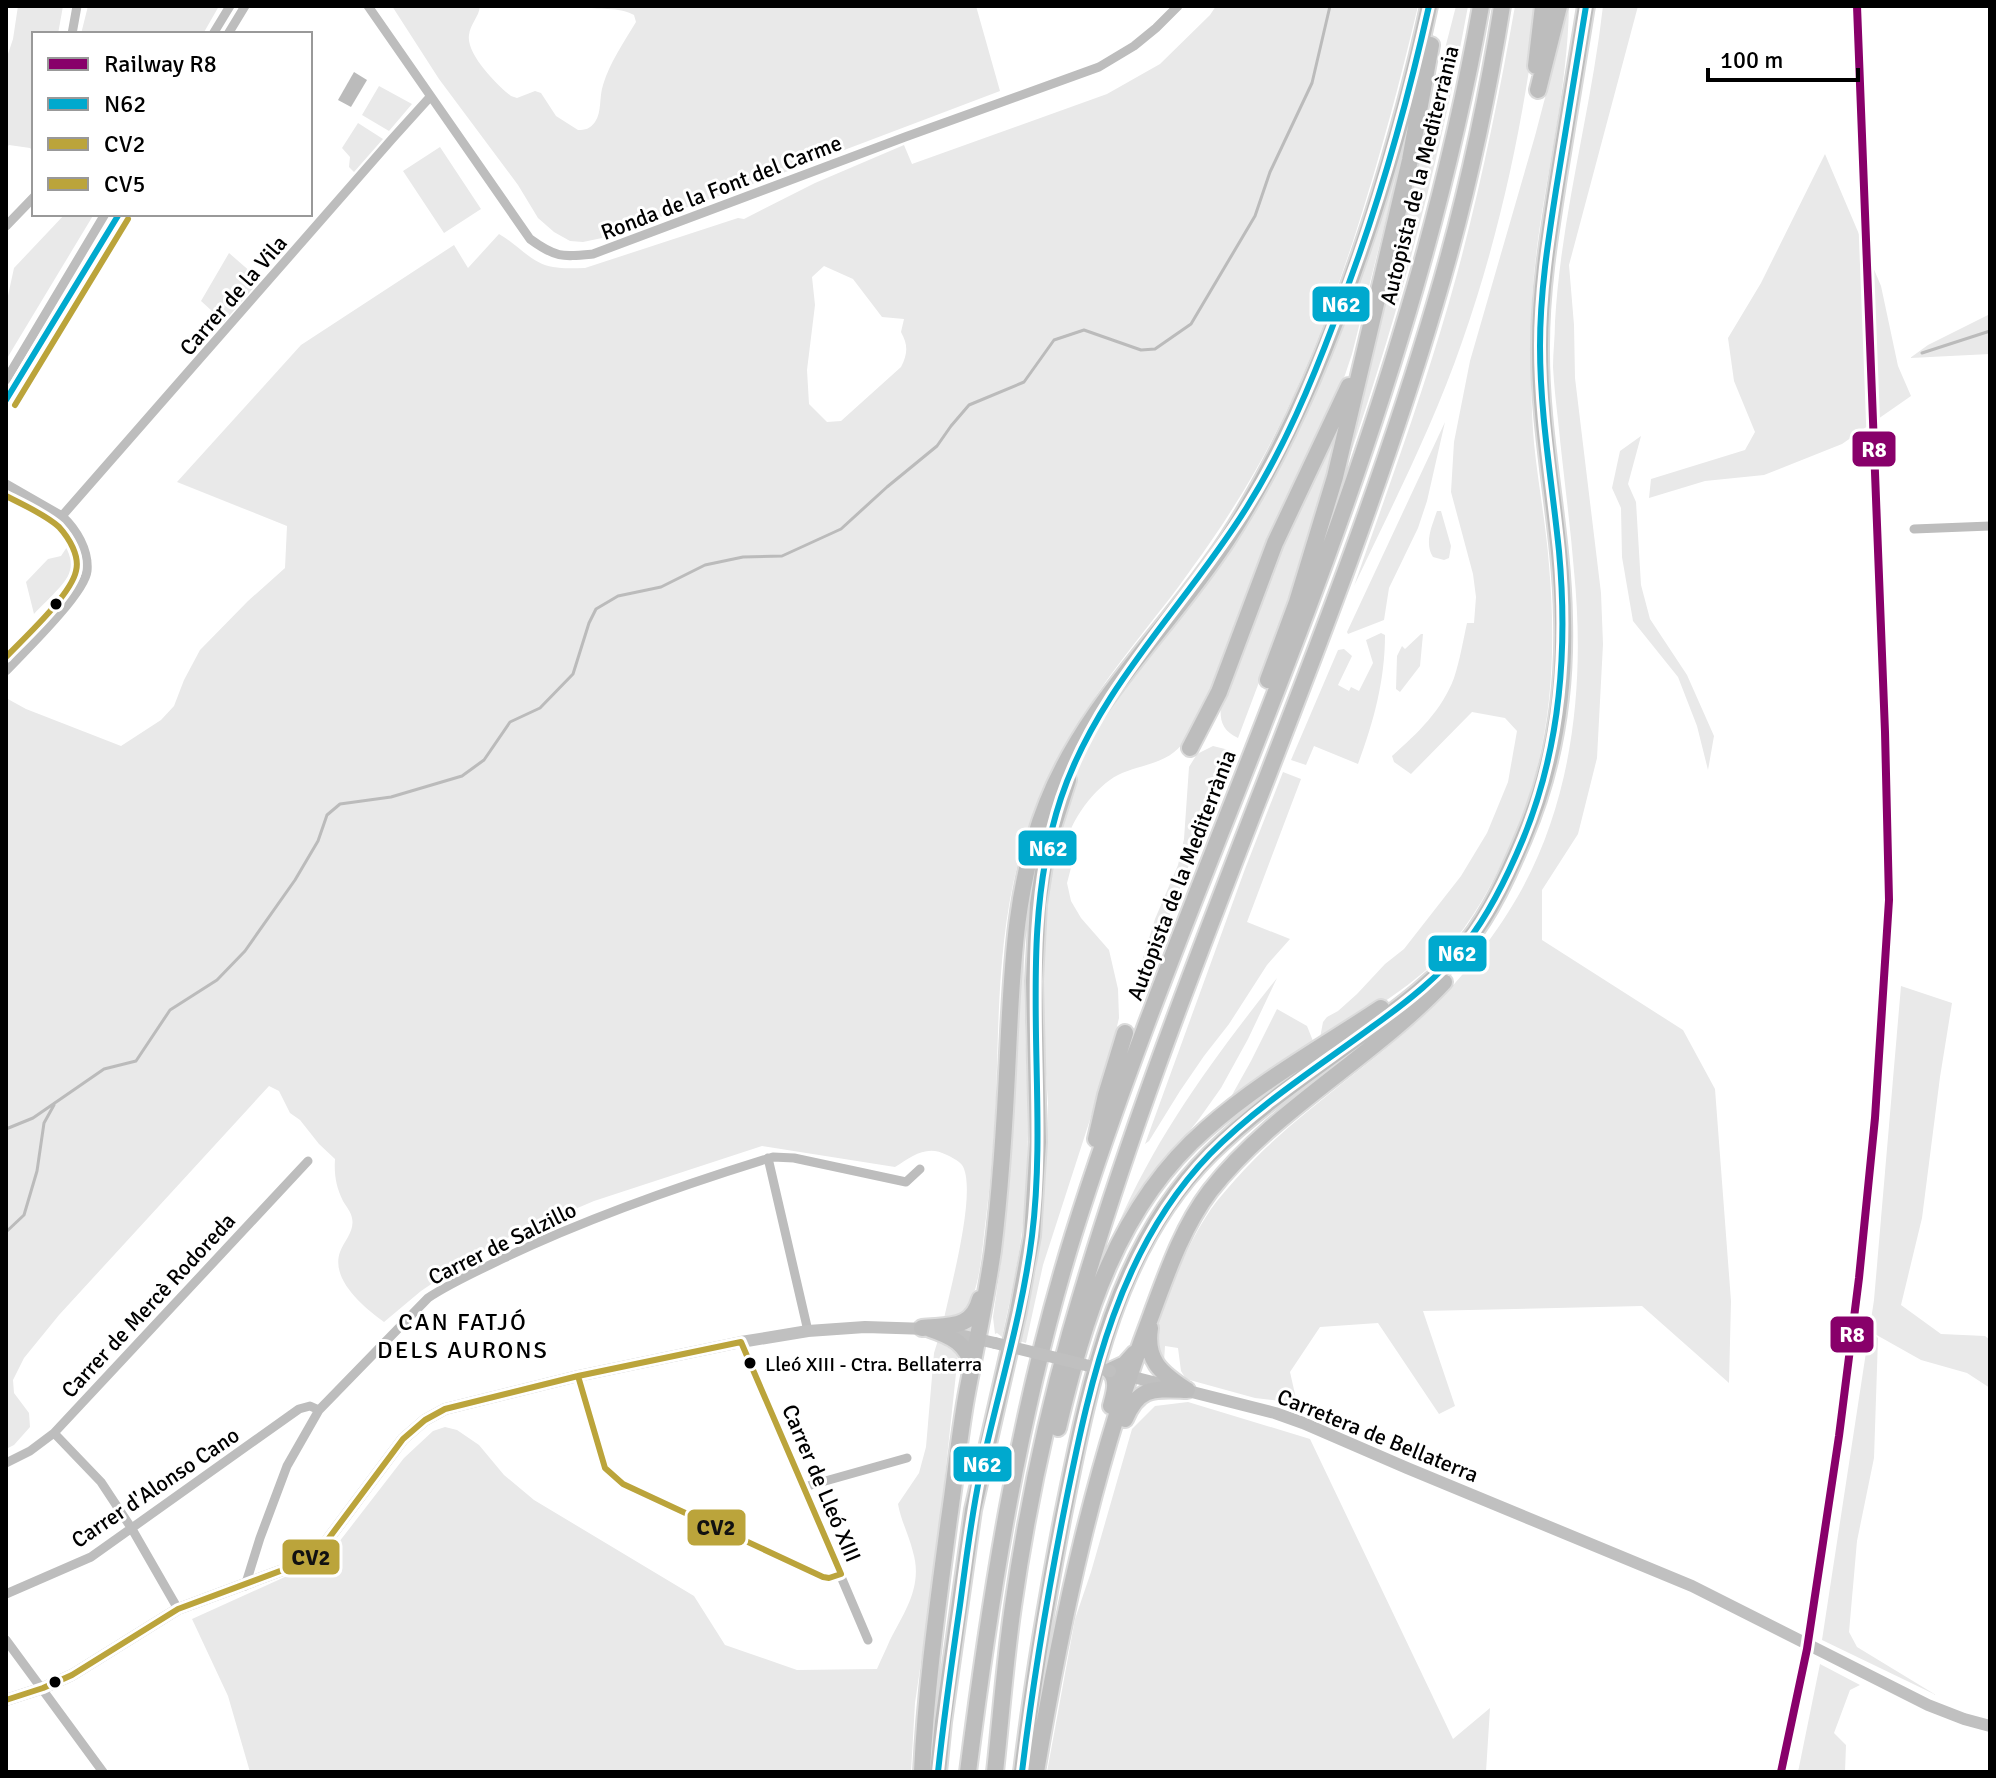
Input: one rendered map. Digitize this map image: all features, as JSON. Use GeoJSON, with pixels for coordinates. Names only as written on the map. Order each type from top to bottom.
{"type":"FeatureCollection","features":[{"type":"Feature","properties":{"kind":"highway"},"geometry":{"type":"LineString","coordinates":[[971,1375],[986,1347],[989,1325],[1017,919],[1029,860],[1047,803],[1071,751],[1094,716],[1225,543],[1270,469],[1309,388],[1347,291],[1383,183],[1399,132],[1429,6]]}},
{"type":"Feature","properties":{"kind":"highway"},"geometry":{"type":"LineString","coordinates":[[1195,893],[1221,805],[1297,602],[1335,477],[1410,160],[1438,6]]}},
{"type":"Feature","properties":{"kind":"highway","name":"Autopista de la Mediterrània"},"geometry":{"type":"LineString","coordinates":[[968,1772],[985,1638],[1013,1478],[1045,1332],[1075,1231],[1124,1088],[1195,893],[1320,575],[1395,359],[1440,199],[1481,6]]}},
{"type":"Feature","properties":{"kind":"highway","name":"Autopista de la Mediterrània"},"geometry":{"type":"LineString","coordinates":[[995,1772],[1012,1611],[1039,1460],[1084,1286],[1164,1049],[1339,591],[1406,398],[1437,300],[1463,200],[1502,6]]}},
{"type":"Feature","properties":{"kind":"highway"},"geometry":{"type":"LineString","coordinates":[[1543,6],[1535,91],[1559,6]]}},
{"type":"Feature","properties":{"kind":"highway"},"geometry":{"type":"LineString","coordinates":[[1567,123],[1576,6]]}},
{"type":"Feature","properties":{"kind":"highway"},"geometry":{"type":"LineString","coordinates":[[1036,1772],[1061,1636],[1099,1480],[1140,1345],[1190,1222],[1222,1177],[1274,1126],[1406,1019],[1454,971],[1481,939],[1501,906],[1529,844],[1556,725],[1563,654],[1561,581],[1543,419],[1540,346],[1544,273],[1586,6]]}},
{"type":"Feature","properties":{"kind":"highway"},"geometry":{"type":"LineString","coordinates":[[1190,748],[1219,692],[1275,543],[1351,382],[1373,317]]}},
{"type":"Feature","properties":{"kind":"highway"},"geometry":{"type":"LineString","coordinates":[[938,1772],[973,1510],[1032,1236],[1038,1142],[1035,940],[1041,881],[1054,819],[1072,770],[1093,726],[1131,667]]}},
{"type":"Feature","properties":{"kind":"highway"},"geometry":{"type":"LineString","coordinates":[[1022,1772],[1049,1597],[1081,1431],[1111,1322],[1146,1239],[1171,1199],[1226,1139],[1398,1008],[1449,962],[1478,928],[1511,867],[1538,798]]}},
{"type":"Feature","properties":{"kind":"highway"},"geometry":{"type":"LineString","coordinates":[[1012,1611],[1037,1524],[1059,1422],[1084,1330],[1115,1250],[1142,1200],[1170,1164],[1228,1110],[1429,972],[1459,940],[1511,867]]}},
{"type":"Feature","properties":{"kind":"highway"},"geometry":{"type":"LineString","coordinates":[[1075,1231],[1106,1095],[1125,1033]]}},
{"type":"Feature","properties":{"kind":"highway"},"geometry":{"type":"LineString","coordinates":[[925,1328],[957,1324],[972,1317],[978,1308],[993,1251]]}},
{"type":"Feature","properties":{"kind":"highway"},"geometry":{"type":"LineString","coordinates":[[1155,1305],[1149,1337],[1152,1358],[1164,1376],[1187,1390]]}},
{"type":"Feature","properties":{"kind":"highway"},"geometry":{"type":"LineString","coordinates":[[922,1772],[932,1652],[971,1375],[968,1354],[961,1344],[925,1328]]}},
{"type":"Feature","properties":{"kind":"highway"},"geometry":{"type":"LineString","coordinates":[[1086,1530],[1093,1477],[1115,1389],[1115,1378],[1110,1371],[1125,1364],[1140,1345]]}},
{"type":"Feature","properties":{"kind":"highway"},"geometry":{"type":"LineString","coordinates":[[1099,1480],[1138,1396],[1149,1390],[1187,1390]]}},
{"type":"Feature","properties":{"kind":"street"},"geometry":{"type":"LineString","coordinates":[[72,32],[77,6]]}},
{"type":"Feature","properties":{"kind":"street"},"geometry":{"type":"LineString","coordinates":[[214,32],[230,6]]}},
{"type":"Feature","properties":{"kind":"street"},"geometry":{"type":"LineString","coordinates":[[229,32],[245,6]]}},
{"type":"Feature","properties":{"kind":"street","name":"Ronda de la Font del Carme"},"geometry":{"type":"LineString","coordinates":[[368,6],[530,239],[548,252],[566,257],[593,254],[1099,67],[1134,46],[1178,6]]}},
{"type":"Feature","properties":{"kind":"street","name":"Carrer de la Vila"},"geometry":{"type":"LineString","coordinates":[[62,516],[430,97]]}},
{"type":"Feature","properties":{"kind":"street"},"geometry":{"type":"LineString","coordinates":[[6,226],[32,199]]}},
{"type":"Feature","properties":{"kind":"street"},"geometry":{"type":"LineString","coordinates":[[6,380],[104,216]]}},
{"type":"Feature","properties":{"kind":"street"},"geometry":{"type":"LineString","coordinates":[[6,400],[118,216]]}},
{"type":"Feature","properties":{"kind":"street"},"geometry":{"type":"LineString","coordinates":[[6,484],[62,516],[75,530],[84,548],[87,570],[72,600],[6,671]]}},
{"type":"Feature","properties":{"kind":"street"},"geometry":{"type":"LineString","coordinates":[[1914,529],[1990,526]]}},
{"type":"Feature","properties":{"kind":"street"},"geometry":{"type":"LineString","coordinates":[[768,1158],[808,1331]]}},
{"type":"Feature","properties":{"kind":"street","name":"Carrer de Salzillo"},"geometry":{"type":"LineString","coordinates":[[245,1586],[287,1466],[319,1410],[428,1298],[545,1238],[652,1197],[768,1158],[794,1158],[906,1182],[920,1169]]}},
{"type":"Feature","properties":{"kind":"street","name":"Carrer de Mercè Rodoreda"},"geometry":{"type":"LineString","coordinates":[[6,1463],[30,1451],[54,1433],[308,1161]]}},
{"type":"Feature","properties":{"kind":"street","name":"Carretera de Bellaterra"},"geometry":{"type":"LineString","coordinates":[[6,1700],[43,1688],[84,1668],[178,1609],[307,1561],[326,1542],[403,1439],[425,1420],[445,1409],[578,1376],[741,1342],[808,1331],[865,1327],[925,1328],[1275,1413],[1649,1567],[1937,1709],[1990,1726]]}},
{"type":"Feature","properties":{"kind":"street","name":"Carrer de Lleó XIII"},"geometry":{"type":"LineString","coordinates":[[741,1342],[868,1640]]}},
{"type":"Feature","properties":{"kind":"street"},"geometry":{"type":"LineString","coordinates":[[578,1376],[605,1468],[613,1477],[823,1577],[841,1574]]}},
{"type":"Feature","properties":{"kind":"street","name":"Carrer d'Alonso Cano"},"geometry":{"type":"LineString","coordinates":[[6,1594],[91,1557],[299,1409],[310,1406],[319,1410]]}},
{"type":"Feature","properties":{"kind":"street"},"geometry":{"type":"LineString","coordinates":[[54,1433],[101,1482],[178,1609]]}},
{"type":"Feature","properties":{"kind":"street"},"geometry":{"type":"LineString","coordinates":[[804,1487],[907,1458]]}},
{"type":"Feature","properties":{"kind":"street"},"geometry":{"type":"LineString","coordinates":[[6,1640],[103,1772]]}},
{"type":"Feature","properties":{"kind":"shaded area"},"geometry":{"type":"Polygon","coordinates":[[[18,6],[63,6],[58,32],[32,32],[32,150],[9,145],[6,148],[6,60],[18,6]]]}},
{"type":"Feature","properties":{"kind":"shaded area"},"geometry":{"type":"Polygon","coordinates":[[[88,6],[219,6],[204,32],[82,32],[88,6]]]}},
{"type":"Feature","properties":{"kind":"shaded area"},"geometry":{"type":"Polygon","coordinates":[[[392,6],[480,6],[470,31],[469,43],[484,68],[511,96],[517,98],[535,91],[541,93],[556,116],[578,130],[589,128],[597,118],[606,77],[636,22],[634,15],[628,12],[581,6],[976,6],[1000,91],[602,238],[570,241],[538,218],[518,185],[439,79],[392,6]]]}},
{"type":"Feature","properties":{"kind":"shaded area"},"geometry":{"type":"Polygon","coordinates":[[[1216,6],[1418,6],[1356,232],[1323,325],[1285,415],[1254,473],[1216,533],[1109,677],[1064,747],[1037,805],[1023,845],[1004,939],[994,1128],[982,1255],[974,1293],[964,1314],[944,1319],[965,1216],[966,1177],[959,1162],[940,1152],[926,1151],[895,1167],[762,1146],[594,1201],[507,1238],[473,1256],[421,1291],[384,1322],[351,1292],[340,1273],[340,1252],[353,1223],[337,1186],[335,1159],[290,1113],[279,1091],[269,1086],[59,1315],[24,1358],[13,1380],[14,1393],[29,1413],[30,1427],[14,1445],[6,1449],[6,698],[26,709],[121,746],[161,720],[174,706],[200,650],[285,568],[287,526],[177,482],[301,345],[454,245],[468,268],[499,234],[545,265],[585,268],[738,218],[744,219],[815,183],[904,145],[912,164],[1107,94],[1160,64],[1216,6]],[[824,266],[812,277],[815,305],[807,370],[809,404],[827,422],[841,421],[901,367],[906,353],[901,332],[904,319],[882,317],[853,279],[824,266]]]}},
{"type":"Feature","properties":{"kind":"shaded area"},"geometry":{"type":"Polygon","coordinates":[[[1456,6],[1468,6],[1443,130],[1395,313],[1337,493],[1413,173],[1456,6]]]}},
{"type":"Feature","properties":{"kind":"shaded area"},"geometry":{"type":"Polygon","coordinates":[[[1515,6],[1538,6],[1518,134],[1488,260],[1438,404],[1354,586],[1446,314],[1474,208],[1515,6]]]}},
{"type":"Feature","properties":{"kind":"shaded area"},"geometry":{"type":"Polygon","coordinates":[[[1567,6],[1567,48],[1532,295],[1533,430],[1548,550],[1552,642],[1547,716],[1531,789],[1519,825],[1489,888],[1445,952],[1390,997],[1235,1099],[1232,1095],[1277,1009],[1307,1026],[1313,1041],[1320,1038],[1327,1017],[1338,1011],[1404,949],[1461,876],[1487,833],[1508,782],[1517,731],[1505,718],[1472,712],[1411,774],[1394,762],[1392,756],[1420,730],[1443,700],[1456,671],[1467,623],[1474,623],[1476,597],[1473,574],[1451,492],[1454,442],[1470,361],[1535,136],[1567,6]]]}},
{"type":"Feature","properties":{"kind":"shaded area"},"geometry":{"type":"Polygon","coordinates":[[[1603,6],[1638,6],[1569,265],[1575,378],[1601,593],[1603,644],[1597,758],[1578,834],[1542,890],[1542,940],[1683,1030],[1715,1089],[1731,1301],[1729,1383],[1642,1306],[1423,1311],[1455,1406],[1439,1414],[1378,1323],[1320,1327],[1290,1372],[1297,1403],[1255,1398],[1186,1379],[1181,1371],[1178,1348],[1165,1346],[1164,1362],[1159,1354],[1156,1336],[1163,1308],[1183,1259],[1211,1209],[1278,1137],[1396,1040],[1460,977],[1518,896],[1552,819],[1571,738],[1578,654],[1574,571],[1553,374],[1555,322],[1563,242],[1603,6]]]}},
{"type":"Feature","properties":{"kind":"shaded area"},"geometry":{"type":"Polygon","coordinates":[[[354,72],[367,80],[351,107],[338,100],[354,72]]]}},
{"type":"Feature","properties":{"kind":"shaded area"},"geometry":{"type":"Polygon","coordinates":[[[379,86],[412,104],[389,131],[362,115],[379,86]]]}},
{"type":"Feature","properties":{"kind":"shaded area"},"geometry":{"type":"Polygon","coordinates":[[[358,123],[383,139],[354,172],[349,167],[350,157],[342,148],[358,123]]]}},
{"type":"Feature","properties":{"kind":"shaded area"},"geometry":{"type":"Polygon","coordinates":[[[1401,144],[1405,144],[1342,384],[1269,538],[1209,697],[1179,748],[1164,759],[1118,775],[1101,787],[1084,806],[1068,837],[1066,849],[1072,864],[1067,883],[1071,901],[1081,918],[1109,950],[1118,989],[1119,1018],[1108,1064],[1043,1265],[1026,1343],[1019,1341],[1036,1270],[1045,1183],[1048,1104],[1042,976],[1046,887],[1067,795],[1099,725],[1260,498],[1401,144]]]}},
{"type":"Feature","properties":{"kind":"shaded area"},"geometry":{"type":"Polygon","coordinates":[[[440,147],[481,209],[444,233],[403,171],[440,147]]]}},
{"type":"Feature","properties":{"kind":"shaded area"},"geometry":{"type":"Polygon","coordinates":[[[1825,154],[1881,286],[1898,366],[1911,396],[1842,444],[1764,475],[1705,481],[1649,498],[1651,479],[1745,450],[1755,432],[1734,381],[1728,338],[1761,283],[1825,154]]]}},
{"type":"Feature","properties":{"kind":"shaded area"},"geometry":{"type":"Polygon","coordinates":[[[63,216],[93,216],[6,360],[6,305],[14,268],[63,216]]]}},
{"type":"Feature","properties":{"kind":"shaded area"},"geometry":{"type":"Polygon","coordinates":[[[229,253],[260,280],[224,322],[201,301],[229,253]]]}},
{"type":"Feature","properties":{"kind":"shaded area"},"geometry":{"type":"Polygon","coordinates":[[[1990,314],[1990,354],[1910,358],[1928,345],[1990,314]]]}},
{"type":"Feature","properties":{"kind":"shaded area"},"geometry":{"type":"Polygon","coordinates":[[[1445,422],[1427,501],[1418,528],[1389,588],[1384,620],[1348,634],[1347,632],[1445,422]]]}},
{"type":"Feature","properties":{"kind":"shaded area"},"geometry":{"type":"Polygon","coordinates":[[[1335,428],[1338,429],[1326,478],[1296,584],[1238,738],[1227,730],[1222,721],[1222,696],[1266,576],[1335,428]]]}},
{"type":"Feature","properties":{"kind":"shaded area"},"geometry":{"type":"Polygon","coordinates":[[[1641,436],[1628,484],[1636,502],[1641,585],[1650,619],[1687,675],[1714,736],[1708,770],[1697,726],[1678,677],[1633,621],[1622,557],[1621,508],[1612,488],[1620,451],[1641,436]]]}},
{"type":"Feature","properties":{"kind":"shaded area"},"geometry":{"type":"Polygon","coordinates":[[[1437,511],[1441,511],[1451,546],[1449,558],[1444,560],[1433,557],[1429,546],[1437,511]]]}},
{"type":"Feature","properties":{"kind":"shaded area"},"geometry":{"type":"Polygon","coordinates":[[[71,541],[75,561],[71,571],[58,590],[34,614],[26,582],[48,559],[61,556],[71,541]]]}},
{"type":"Feature","properties":{"kind":"shaded area"},"geometry":{"type":"Polygon","coordinates":[[[1381,633],[1385,635],[1381,684],[1358,764],[1314,746],[1306,765],[1291,760],[1338,650],[1344,649],[1352,656],[1338,685],[1349,691],[1351,687],[1359,691],[1373,663],[1366,640],[1381,633]]]}},
{"type":"Feature","properties":{"kind":"shaded area"},"geometry":{"type":"Polygon","coordinates":[[[1421,634],[1420,666],[1400,692],[1396,689],[1397,656],[1402,646],[1405,649],[1421,634]]]}},
{"type":"Feature","properties":{"kind":"shaded area"},"geometry":{"type":"Polygon","coordinates":[[[1213,746],[1233,751],[1155,953],[1142,961],[1155,919],[1178,865],[1184,839],[1189,767],[1197,754],[1213,746]]]}},
{"type":"Feature","properties":{"kind":"shaded area"},"geometry":{"type":"Polygon","coordinates":[[[1283,772],[1301,779],[1247,922],[1290,939],[1267,965],[1145,1144],[1245,869],[1283,772]]]}},
{"type":"Feature","properties":{"kind":"shaded area"},"geometry":{"type":"Polygon","coordinates":[[[1026,913],[1026,1196],[1002,1337],[995,1334],[993,1317],[1001,1262],[1014,1025],[1026,913]]]}},
{"type":"Feature","properties":{"kind":"shaded area"},"geometry":{"type":"Polygon","coordinates":[[[1277,978],[1221,1088],[1146,1186],[1122,1226],[1118,1225],[1169,1127],[1277,978]]]}},
{"type":"Feature","properties":{"kind":"shaded area"},"geometry":{"type":"Polygon","coordinates":[[[1901,986],[1952,1003],[1922,1218],[1901,1305],[1941,1334],[1985,1336],[1990,1340],[1990,1388],[1967,1373],[1921,1360],[1873,1333],[1878,1338],[1874,1458],[1857,1541],[1849,1632],[1857,1647],[1936,1695],[1822,1640],[1874,1300],[1901,986]]]}},
{"type":"Feature","properties":{"kind":"shaded area"},"geometry":{"type":"Polygon","coordinates":[[[938,1340],[958,1355],[936,1560],[915,1703],[911,1772],[250,1772],[228,1696],[192,1619],[309,1566],[339,1542],[404,1458],[433,1431],[445,1427],[457,1430],[479,1445],[504,1475],[534,1500],[694,1596],[725,1645],[797,1670],[877,1669],[914,1587],[915,1564],[898,1504],[919,1473],[926,1447],[934,1353],[938,1340]]]}},
{"type":"Feature","properties":{"kind":"shaded area"},"geometry":{"type":"Polygon","coordinates":[[[1188,1402],[1310,1439],[1453,1739],[1490,1708],[1486,1772],[1047,1772],[1075,1619],[1132,1429],[1155,1406],[1188,1402]]]}},
{"type":"Feature","properties":{"kind":"shaded area"},"geometry":{"type":"Polygon","coordinates":[[[1820,1664],[1860,1685],[1850,1690],[1834,1733],[1846,1745],[1845,1772],[1798,1772],[1820,1664]]]}},
{"type":"Feature","properties":{"kind":"waterway"},"geometry":{"type":"LineString","coordinates":[[6,1129],[33,1118],[104,1069],[136,1061],[170,1010],[217,980],[245,951],[295,880],[318,841],[327,815],[340,804],[391,797],[462,776],[484,760],[510,722],[540,708],[573,674],[596,609],[618,596],[661,587],[705,565],[743,557],[782,556],[841,529],[937,446],[969,405],[1024,382],[1054,340],[1084,330],[1141,350],[1155,349],[1191,324],[1255,216],[1270,172],[1312,83],[1330,6]]}},
{"type":"Feature","properties":{"kind":"waterway"},"geometry":{"type":"LineString","coordinates":[[1922,353],[1990,331]]}},
{"type":"Feature","properties":{"kind":"waterway"},"geometry":{"type":"LineString","coordinates":[[6,1232],[24,1215],[37,1171],[44,1123],[54,1105]]}},
{"type":"Feature","properties":{"kind":"rail line","name":"R8"},"geometry":{"type":"LineString","coordinates":[[1781,1772],[1807,1649],[1859,1278],[1875,1118],[1889,900],[1857,6]]}},
{"type":"Feature","properties":{"kind":"transit line","name":"N62"},"geometry":{"type":"LineString","coordinates":[[938,1772],[974,1507],[1022,1296],[1032,1236],[1038,1126],[1036,961],[1039,906],[1047,852],[1061,798],[1097,719],[1145,647],[1247,507],[1296,415],[1350,282],[1376,204],[1429,6]]}},
{"type":"Feature","properties":{"kind":"transit line","name":"N62"},"geometry":{"type":"LineString","coordinates":[[1022,1772],[1047,1602],[1086,1408],[1113,1316],[1153,1230],[1179,1191],[1229,1136],[1289,1087],[1385,1018],[1457,954],[1484,918],[1498,892],[1536,804],[1546,769],[1559,697],[1563,624],[1559,551],[1542,397],[1541,306],[1550,228],[1586,6]]}},
{"type":"Feature","properties":{"kind":"transit line","name":"N62"},"geometry":{"type":"LineString","coordinates":[[6,400],[118,216]]}},
{"type":"Feature","properties":{"kind":"transit line","name":"CV5"},"geometry":{"type":"LineString","coordinates":[[15,405],[128,219]]}},
{"type":"Feature","properties":{"kind":"transit line","name":"CV5"},"geometry":{"type":"LineString","coordinates":[[6,496],[59,527],[73,548],[77,565],[72,581],[56,604],[6,657]]}},
{"type":"Feature","properties":{"kind":"transit line","name":"CV2"},"geometry":{"type":"LineString","coordinates":[[741,1342],[841,1574],[823,1577],[623,1484],[605,1468],[578,1376],[741,1342]]}},
{"type":"Feature","properties":{"kind":"transit line","name":"CV2"},"geometry":{"type":"LineString","coordinates":[[6,1700],[72,1675],[178,1609],[307,1561],[326,1542],[403,1439],[425,1420],[445,1409],[578,1376]]}},
{"type":"Feature","properties":{"kind":"place","name":"Lleó XIII - Ctra. Bellaterra"},"geometry":{"type":"Point","coordinates":[750,1363]}},
{"type":"Feature","properties":{"kind":"district","name":"CAN FATJÓ DELS AURONS"},"geometry":{"type":"Point","coordinates":[463,1336]}}]}
